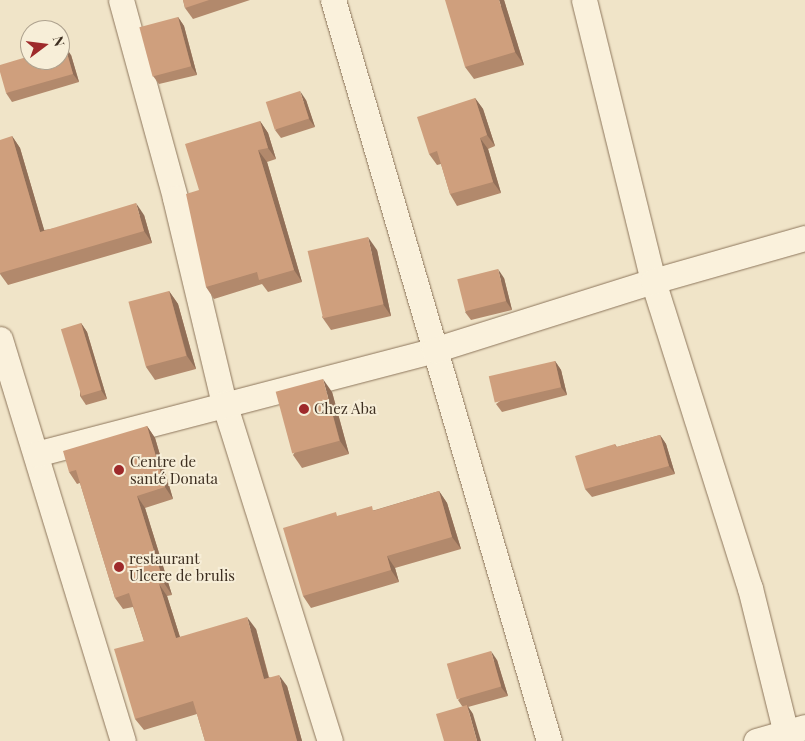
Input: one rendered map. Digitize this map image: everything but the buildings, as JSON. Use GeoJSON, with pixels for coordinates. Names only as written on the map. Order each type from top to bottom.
{"type":"FeatureCollection","features":[{"type":"Feature","properties":{"kind":"street"},"geometry":{"type":"LineString","coordinates":[[121,0],[175,198],[224,403],[330,741]]}},
{"type":"Feature","properties":{"kind":"street"},"geometry":{"type":"LineString","coordinates":[[333,0],[549,741]]}},
{"type":"Feature","properties":{"kind":"street"},"geometry":{"type":"LineString","coordinates":[[584,0],[652,281],[750,588],[792,733],[756,741]]}},
{"type":"Feature","properties":{"kind":"street"},"geometry":{"type":"LineString","coordinates":[[36,454],[224,403],[434,350],[652,281],[805,238]]}},
{"type":"Feature","properties":{"kind":"street"},"geometry":{"type":"LineString","coordinates":[[0,339],[124,741]]}},
{"type":"Feature","properties":{"kind":"place","name":"Chez Aba"},"geometry":{"type":"Point","coordinates":[304,409]}},
{"type":"Feature","properties":{"kind":"place","name":"Centre de santé Donata"},"geometry":{"type":"Point","coordinates":[119,470]}},
{"type":"Feature","properties":{"kind":"place","name":"restaurant Ulcere de brulis"},"geometry":{"type":"Point","coordinates":[119,567]}}]}
